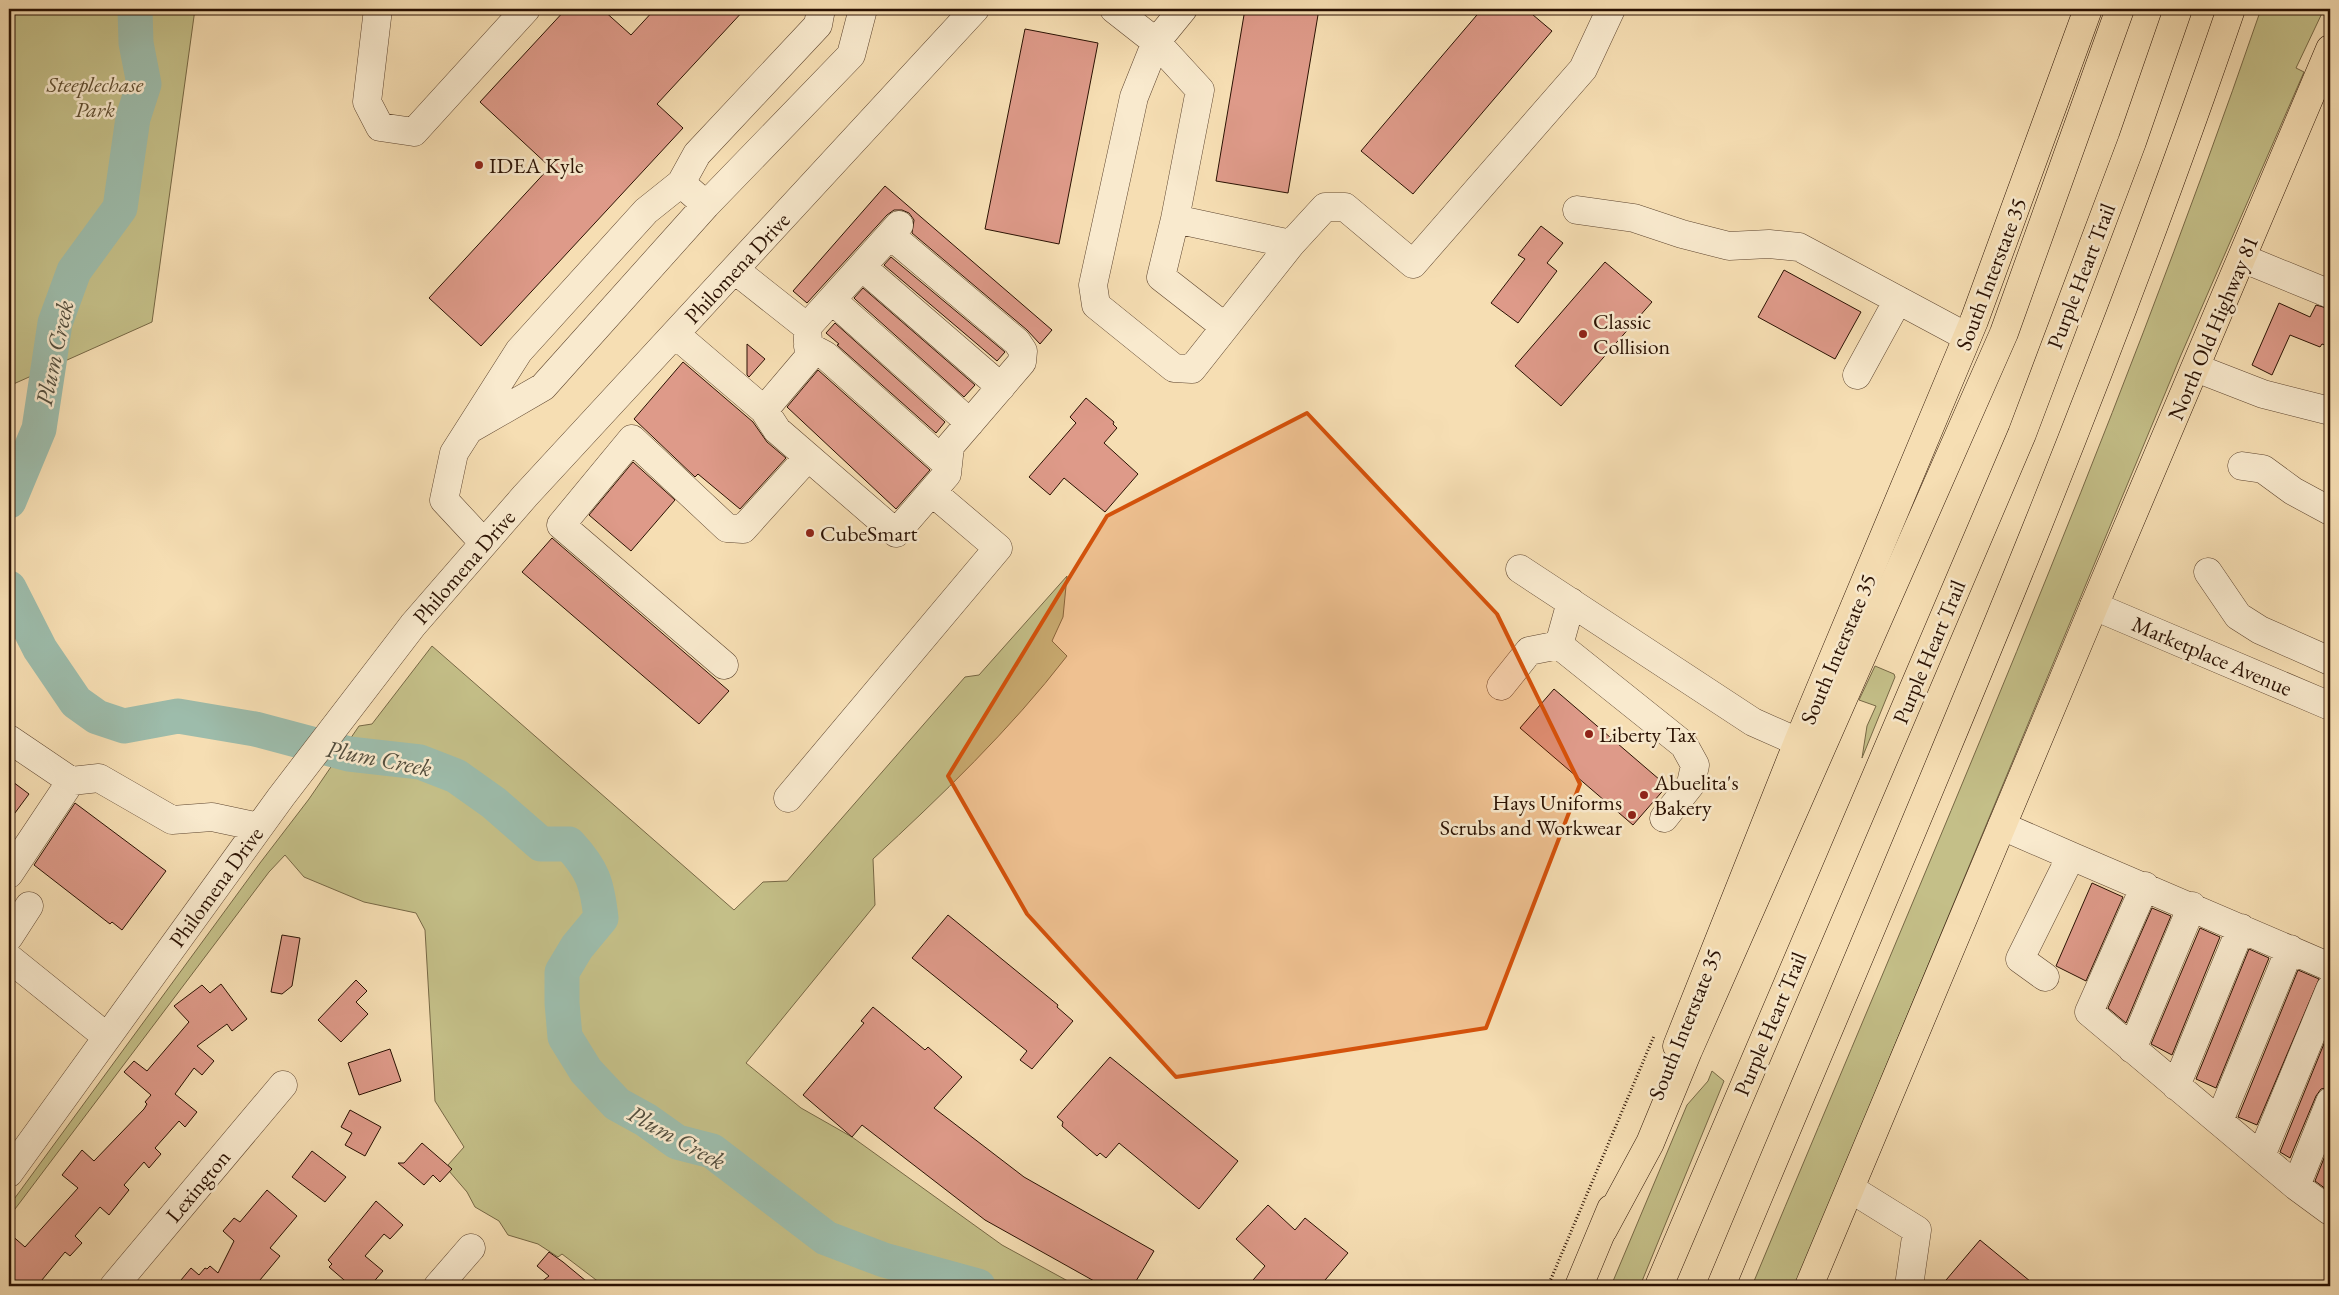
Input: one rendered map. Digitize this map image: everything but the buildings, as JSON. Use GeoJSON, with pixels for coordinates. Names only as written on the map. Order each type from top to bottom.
{"type":"FeatureCollection","features":[{"type":"Feature","properties":{"kind":"main road","name":"South Interstate 35"},"geometry":{"type":"LineString","coordinates":[[1579,1286],[1798,742],[1967,337],[2088,9]]}},
{"type":"Feature","properties":{"kind":"main road"},"geometry":{"type":"LineString","coordinates":[[1603,1230],[1650,1144],[1688,1051],[2004,333],[2120,9]]}},
{"type":"Feature","properties":{"kind":"main road","name":"Purple Heart Trail"},"geometry":{"type":"LineString","coordinates":[[1659,1286],[2022,434],[2132,142],[2178,9]]}},
{"type":"Feature","properties":{"kind":"main road"},"geometry":{"type":"LineString","coordinates":[[1721,1286],[1998,624],[2092,390],[2164,202],[2231,9]]}},
{"type":"Feature","properties":{"kind":"main road","name":"North Old Highway 81"},"geometry":{"type":"LineString","coordinates":[[2094,606],[2330,49]]}},
{"type":"Feature","properties":{"kind":"main road"},"geometry":{"type":"LineString","coordinates":[[1810,1286],[2094,606]]}},
{"type":"Feature","properties":{"kind":"street"},"geometry":{"type":"LineString","coordinates":[[378,9],[367,102],[380,127],[414,132],[526,9]]}},
{"type":"Feature","properties":{"kind":"street"},"geometry":{"type":"LineString","coordinates":[[484,543],[444,500],[454,452],[519,351],[646,211],[681,183],[697,154],[818,26],[821,9]]}},
{"type":"Feature","properties":{"kind":"street"},"geometry":{"type":"LineString","coordinates":[[468,430],[543,388],[706,205],[850,55],[863,9]]}},
{"type":"Feature","properties":{"kind":"street"},"geometry":{"type":"LineString","coordinates":[[1114,9],[1156,42],[1200,90],[1175,219],[1161,277],[1226,327]]}},
{"type":"Feature","properties":{"kind":"street"},"geometry":{"type":"LineString","coordinates":[[1183,9],[1156,42],[1134,97],[1093,285],[1096,305],[1174,368],[1192,369],[1291,244],[1325,207],[1345,207],[1412,264],[1583,69],[1611,9]]}},
{"type":"Feature","properties":{"kind":"street","name":"Philomena Drive"},"geometry":{"type":"LineString","coordinates":[[9,1173],[281,797],[413,626],[484,543],[970,10]]}},
{"type":"Feature","properties":{"kind":"street"},"geometry":{"type":"LineString","coordinates":[[681,183],[706,205]]}},
{"type":"Feature","properties":{"kind":"street"},"geometry":{"type":"LineString","coordinates":[[1577,210],[1634,218],[1682,234],[1729,246],[1770,244],[1799,247],[1967,337]]}},
{"type":"Feature","properties":{"kind":"street"},"geometry":{"type":"LineString","coordinates":[[1175,219],[1291,244]]}},
{"type":"Feature","properties":{"kind":"street"},"geometry":{"type":"LineString","coordinates":[[675,334],[764,410],[776,430],[896,534],[947,474],[950,446],[1022,362],[1023,351],[1017,342],[895,230],[832,300],[808,337],[809,357],[764,410]]}},
{"type":"Feature","properties":{"kind":"street"},"geometry":{"type":"LineString","coordinates":[[2242,258],[2330,294]]}},
{"type":"Feature","properties":{"kind":"street"},"geometry":{"type":"LineString","coordinates":[[862,267],[1001,387]]}},
{"type":"Feature","properties":{"kind":"street"},"geometry":{"type":"LineString","coordinates":[[734,270],[808,337],[825,355],[948,465]]}},
{"type":"Feature","properties":{"kind":"street"},"geometry":{"type":"LineString","coordinates":[[832,300],[970,423]]}},
{"type":"Feature","properties":{"kind":"street"},"geometry":{"type":"LineString","coordinates":[[1857,374],[1898,300]]}},
{"type":"Feature","properties":{"kind":"street"},"geometry":{"type":"LineString","coordinates":[[2196,368],[2263,394],[2330,411]]}},
{"type":"Feature","properties":{"kind":"street"},"geometry":{"type":"LineString","coordinates":[[724,665],[561,525],[632,439],[727,528],[743,529],[808,456]]}},
{"type":"Feature","properties":{"kind":"street"},"geometry":{"type":"LineString","coordinates":[[2242,466],[2263,469],[2293,491],[2330,511]]}},
{"type":"Feature","properties":{"kind":"street"},"geometry":{"type":"LineString","coordinates":[[788,798],[998,548],[932,492]]}},
{"type":"Feature","properties":{"kind":"street"},"geometry":{"type":"LineString","coordinates":[[1520,569],[1752,722],[1798,742]]}},
{"type":"Feature","properties":{"kind":"street"},"geometry":{"type":"LineString","coordinates":[[2208,572],[2238,616],[2260,630],[2330,660]]}},
{"type":"Feature","properties":{"kind":"street"},"geometry":{"type":"LineString","coordinates":[[1559,645],[1570,602]]}},
{"type":"Feature","properties":{"kind":"street","name":"Marketplace Avenue"},"geometry":{"type":"LineString","coordinates":[[2094,606],[2330,706]]}},
{"type":"Feature","properties":{"kind":"street"},"geometry":{"type":"LineString","coordinates":[[1501,686],[1529,651],[1559,645],[1684,745],[1695,765],[1691,784],[1664,818]]}},
{"type":"Feature","properties":{"kind":"street"},"geometry":{"type":"LineString","coordinates":[[9,739],[71,781],[99,778],[172,820],[212,817],[259,827]]}},
{"type":"Feature","properties":{"kind":"street"},"geometry":{"type":"LineString","coordinates":[[9,874],[71,781]]}},
{"type":"Feature","properties":{"kind":"street"},"geometry":{"type":"LineString","coordinates":[[2002,826],[2192,906],[2330,967]]}},
{"type":"Feature","properties":{"kind":"street"},"geometry":{"type":"LineString","coordinates":[[2045,977],[2020,959],[2071,856]]}},
{"type":"Feature","properties":{"kind":"street"},"geometry":{"type":"LineString","coordinates":[[2145,886],[2089,1012],[2296,1186],[2330,1211]]}},
{"type":"Feature","properties":{"kind":"street"},"geometry":{"type":"LineString","coordinates":[[9,937],[29,906]]}},
{"type":"Feature","properties":{"kind":"street"},"geometry":{"type":"LineString","coordinates":[[2132,1049],[2192,906]]}},
{"type":"Feature","properties":{"kind":"street"},"geometry":{"type":"LineString","coordinates":[[2176,1086],[2241,928]]}},
{"type":"Feature","properties":{"kind":"street"},"geometry":{"type":"LineString","coordinates":[[2219,1121],[2290,949]]}},
{"type":"Feature","properties":{"kind":"street"},"geometry":{"type":"LineString","coordinates":[[9,958],[107,1037]]}},
{"type":"Feature","properties":{"kind":"street"},"geometry":{"type":"LineString","coordinates":[[2261,1156],[2330,989]]}},
{"type":"Feature","properties":{"kind":"street","name":"Lexington"},"geometry":{"type":"LineString","coordinates":[[114,1286],[283,1085]]}},
{"type":"Feature","properties":{"kind":"street"},"geometry":{"type":"LineString","coordinates":[[2296,1186],[2330,1102]]}},
{"type":"Feature","properties":{"kind":"street"},"geometry":{"type":"LineString","coordinates":[[1850,1189],[1917,1230],[1909,1286]]}},
{"type":"Feature","properties":{"kind":"street"},"geometry":{"type":"LineString","coordinates":[[438,1286],[471,1248]]}},
{"type":"Feature","properties":{"kind":"highlighted area"},"geometry":{"type":"Polygon","coordinates":[[[1307,413],[1497,614],[1580,784],[1486,1028],[1176,1077],[1027,914],[948,776],[1107,516],[1307,413]]]}},
{"type":"Feature","properties":{"kind":"green space","name":"Steeplechase Park"},"geometry":{"type":"Polygon","coordinates":[[[9,9],[195,9],[152,322],[9,386],[9,9]]]}},
{"type":"Feature","properties":{"kind":"green space"},"geometry":{"type":"Polygon","coordinates":[[[2261,9],[2324,9],[2296,68],[2304,72],[2181,355],[1795,1286],[1752,1286],[2017,652],[2081,492],[2204,171],[2261,9]]]}},
{"type":"Feature","properties":{"kind":"green space"},"geometry":{"type":"Polygon","coordinates":[[[1067,576],[1063,617],[1052,641],[1067,656],[998,736],[949,787],[873,859],[875,905],[746,1063],[801,1108],[852,1137],[1002,1245],[1077,1286],[604,1286],[562,1254],[558,1257],[538,1244],[508,1235],[499,1221],[475,1207],[467,1192],[449,1171],[452,1169],[448,1165],[464,1147],[435,1101],[425,930],[416,913],[364,902],[304,877],[285,855],[269,872],[9,1217],[9,1206],[309,799],[359,726],[372,724],[432,646],[734,910],[763,882],[787,881],[965,677],[979,675],[1067,576]]]}},
{"type":"Feature","properties":{"kind":"green space"},"geometry":{"type":"Polygon","coordinates":[[[1875,666],[1894,674],[1895,677],[1862,758],[1867,726],[1876,706],[1859,700],[1875,666]]]}},
{"type":"Feature","properties":{"kind":"green space"},"geometry":{"type":"Polygon","coordinates":[[[1712,1071],[1724,1081],[1640,1286],[1611,1286],[1687,1105],[1708,1081],[1712,1071]]]}},
{"type":"Feature","properties":{"kind":"waterway","name":"Plum Creek"},"geometry":{"type":"LineString","coordinates":[[9,501],[39,429],[55,323],[74,271],[120,208],[133,118],[144,84],[136,43],[135,9]]}},
{"type":"Feature","properties":{"kind":"waterway","name":"Plum Creek"},"geometry":{"type":"LineString","coordinates":[[9,588],[40,649],[76,702],[97,717],[124,726],[178,716],[255,729],[349,754],[420,762],[456,776],[494,803],[541,844],[569,844],[589,870],[598,895],[601,918],[577,947],[562,972],[565,1037],[586,1071],[617,1104],[646,1120],[677,1142],[712,1151],[826,1238],[884,1260],[978,1286]]}},
{"type":"Feature","properties":{"kind":"place","name":"IDEA Kyle"},"geometry":{"type":"Point","coordinates":[479,165]}},
{"type":"Feature","properties":{"kind":"place","name":"Classic Collision"},"geometry":{"type":"Point","coordinates":[1583,334]}},
{"type":"Feature","properties":{"kind":"place","name":"CubeSmart"},"geometry":{"type":"Point","coordinates":[810,533]}},
{"type":"Feature","properties":{"kind":"place","name":"Liberty Tax"},"geometry":{"type":"Point","coordinates":[1589,734]}},
{"type":"Feature","properties":{"kind":"place","name":"Abuelita's Bakery"},"geometry":{"type":"Point","coordinates":[1644,795]}},
{"type":"Feature","properties":{"kind":"place","name":"Hays Uniforms Scrubs and Workwear"},"geometry":{"type":"Point","coordinates":[1632,815]}}]}
